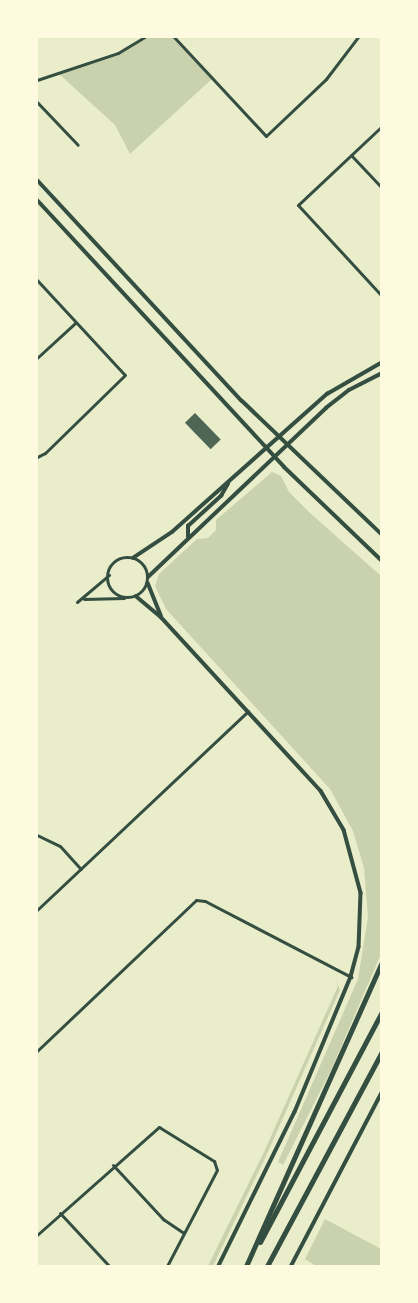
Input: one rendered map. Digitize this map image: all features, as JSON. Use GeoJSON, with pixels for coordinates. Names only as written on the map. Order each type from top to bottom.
{"type":"FeatureCollection","features":[{"type":"Feature","properties":{"kind":"highway"},"geometry":{"type":"LineString","coordinates":[[247,1266],[381,964]]}},
{"type":"Feature","properties":{"kind":"highway"},"geometry":{"type":"LineString","coordinates":[[247,1266],[381,1013]]}},
{"type":"Feature","properties":{"kind":"highway"},"geometry":{"type":"LineString","coordinates":[[267,1266],[381,1053]]}},
{"type":"Feature","properties":{"kind":"main road"},"geometry":{"type":"LineString","coordinates":[[37,180],[278,437],[381,534]]}},
{"type":"Feature","properties":{"kind":"main road"},"geometry":{"type":"LineString","coordinates":[[37,200],[266,448],[381,560]]}},
{"type":"Feature","properties":{"kind":"street"},"geometry":{"type":"LineString","coordinates":[[37,80],[118,53],[145,37]]}},
{"type":"Feature","properties":{"kind":"street"},"geometry":{"type":"LineString","coordinates":[[174,37],[266,136],[326,79],[358,37]]}},
{"type":"Feature","properties":{"kind":"street"},"geometry":{"type":"LineString","coordinates":[[37,102],[78,145]]}},
{"type":"Feature","properties":{"kind":"street"},"geometry":{"type":"LineString","coordinates":[[381,127],[298,205],[381,295]]}},
{"type":"Feature","properties":{"kind":"street"},"geometry":{"type":"LineString","coordinates":[[351,155],[381,187]]}},
{"type":"Feature","properties":{"kind":"street"},"geometry":{"type":"LineString","coordinates":[[37,280],[74,323],[125,375],[50,448],[37,457]]}},
{"type":"Feature","properties":{"kind":"street"},"geometry":{"type":"LineString","coordinates":[[37,358],[74,323]]}},
{"type":"Feature","properties":{"kind":"street"},"geometry":{"type":"LineString","coordinates":[[77,602],[84,598],[109,574],[115,563],[133,558],[153,548],[278,437],[347,380],[381,363]]}},
{"type":"Feature","properties":{"kind":"street"},"geometry":{"type":"LineString","coordinates":[[84,598],[124,598],[136,596],[147,579],[188,537],[287,446],[349,390],[381,374]]}},
{"type":"Feature","properties":{"kind":"street"},"geometry":{"type":"LineString","coordinates":[[188,537],[188,526],[221,496],[229,481]]}},
{"type":"Feature","properties":{"kind":"street"},"geometry":{"type":"LineString","coordinates":[[133,558],[142,564],[162,617]]}},
{"type":"Feature","properties":{"kind":"street"},"geometry":{"type":"LineString","coordinates":[[109,574],[114,592],[124,598]]}},
{"type":"Feature","properties":{"kind":"street"},"geometry":{"type":"LineString","coordinates":[[136,596],[162,617],[321,791],[344,830],[358,873],[362,910],[359,947],[351,977],[295,1112],[219,1266]]}},
{"type":"Feature","properties":{"kind":"street"},"geometry":{"type":"LineString","coordinates":[[37,910],[248,711]]}},
{"type":"Feature","properties":{"kind":"street"},"geometry":{"type":"LineString","coordinates":[[37,835],[60,846],[82,869]]}},
{"type":"Feature","properties":{"kind":"street"},"geometry":{"type":"LineString","coordinates":[[37,1051],[196,900],[205,901],[351,977]]}},
{"type":"Feature","properties":{"kind":"street"},"geometry":{"type":"LineString","coordinates":[[291,1266],[381,1094]]}},
{"type":"Feature","properties":{"kind":"street"},"geometry":{"type":"LineString","coordinates":[[37,1235],[113,1165],[159,1127],[214,1161],[217,1170],[167,1266]]}},
{"type":"Feature","properties":{"kind":"street"},"geometry":{"type":"LineString","coordinates":[[113,1165],[163,1219],[184,1233]]}},
{"type":"Feature","properties":{"kind":"street"},"geometry":{"type":"LineString","coordinates":[[60,1213],[109,1266]]}},
{"type":"Feature","properties":{"kind":"green space"},"geometry":{"type":"Polygon","coordinates":[[[149,37],[174,37],[213,78],[130,154],[115,125],[58,73],[110,58],[149,37]]]}},
{"type":"Feature","properties":{"kind":"green space"},"geometry":{"type":"Polygon","coordinates":[[[272,472],[281,476],[289,492],[309,512],[381,576],[381,954],[332,1068],[283,1165],[278,1162],[358,979],[368,917],[364,868],[353,831],[330,789],[166,609],[155,586],[159,574],[197,539],[208,538],[216,530],[216,520],[272,472]]]}},
{"type":"Feature","properties":{"kind":"green space"},"geometry":{"type":"Polygon","coordinates":[[[335,977],[340,990],[267,1154],[213,1266],[208,1266],[264,1152],[338,986],[335,977]]]}},
{"type":"Feature","properties":{"kind":"green space"},"geometry":{"type":"Polygon","coordinates":[[[325,1219],[381,1249],[381,1266],[316,1266],[305,1259],[325,1219]]]}},
{"type":"Feature","properties":{"kind":"building"},"geometry":{"type":"Polygon","coordinates":[[[195,413],[221,440],[211,449],[185,423],[195,413]]]}}]}
